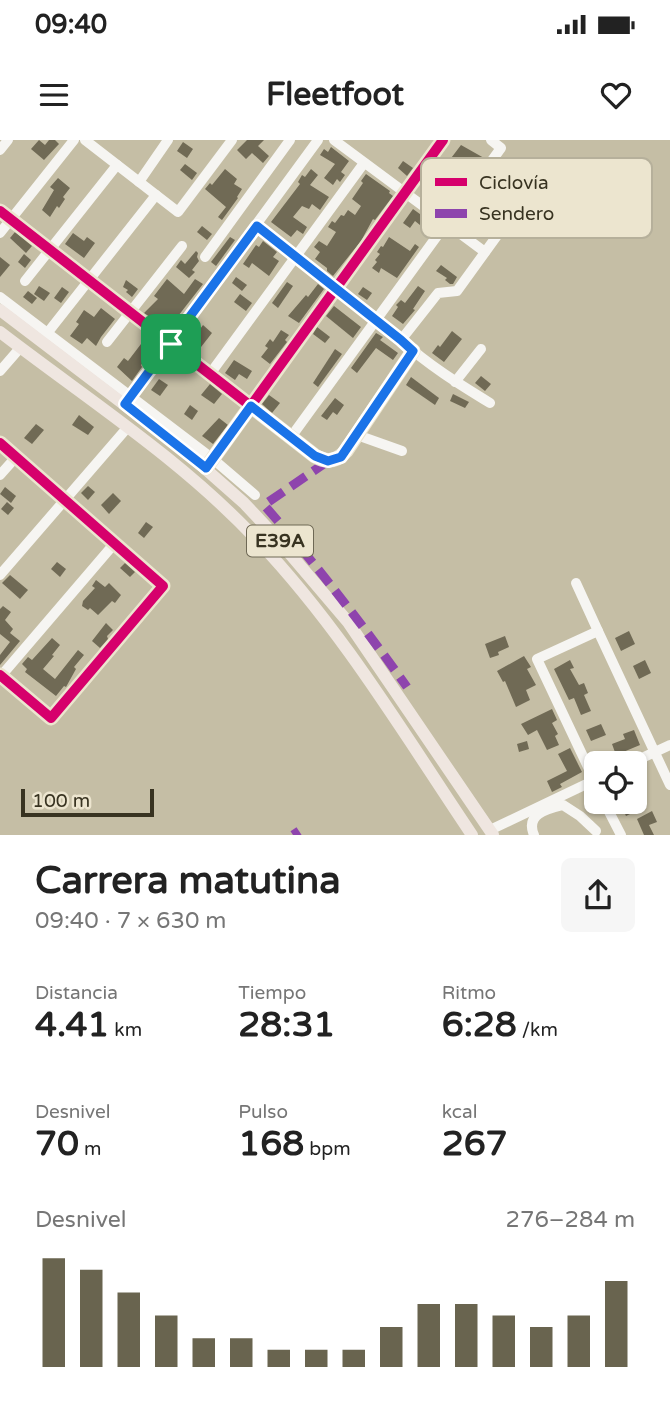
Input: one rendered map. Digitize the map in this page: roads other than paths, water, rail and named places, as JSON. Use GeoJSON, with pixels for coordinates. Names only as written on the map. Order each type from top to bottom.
{"type":"FeatureCollection","features":[{"type":"Feature","properties":{"kind":"main road","name":"E39A"},"geometry":{"type":"LineString","coordinates":[[0,310],[45,337],[210,463],[348,622],[491,832]]}},
{"type":"Feature","properties":{"kind":"main road","name":"E39A"},"geometry":{"type":"LineString","coordinates":[[0,332],[177,467],[255,538],[307,596],[361,669],[472,835]]}},
{"type":"Feature","properties":{"kind":"street"},"geometry":{"type":"LineString","coordinates":[[0,150],[8,140]]}},
{"type":"Feature","properties":{"kind":"street"},"geometry":{"type":"LineString","coordinates":[[0,233],[74,140]]}},
{"type":"Feature","properties":{"kind":"street"},"geometry":{"type":"LineString","coordinates":[[85,140],[101,145],[117,165],[178,212],[232,140]]}},
{"type":"Feature","properties":{"kind":"street"},"geometry":{"type":"LineString","coordinates":[[139,182],[168,140]]}},
{"type":"Feature","properties":{"kind":"street"},"geometry":{"type":"LineString","coordinates":[[205,257],[290,140]]}},
{"type":"Feature","properties":{"kind":"street"},"geometry":{"type":"LineString","coordinates":[[128,400],[315,145],[297,140]]}},
{"type":"Feature","properties":{"kind":"street"},"geometry":{"type":"LineString","coordinates":[[334,140],[421,205]]}},
{"type":"Feature","properties":{"kind":"street"},"geometry":{"type":"LineString","coordinates":[[430,158],[443,140]]}},
{"type":"Feature","properties":{"kind":"street"},"geometry":{"type":"LineString","coordinates":[[491,140],[501,148],[494,158]]}},
{"type":"Feature","properties":{"kind":"street"},"geometry":{"type":"LineString","coordinates":[[210,374],[364,163]]}},
{"type":"Feature","properties":{"kind":"street"},"geometry":{"type":"LineString","coordinates":[[25,281],[117,165]]}},
{"type":"Feature","properties":{"kind":"street"},"geometry":{"type":"LineString","coordinates":[[255,495],[210,463],[421,171]]}},
{"type":"Feature","properties":{"kind":"street"},"geometry":{"type":"LineString","coordinates":[[0,297],[45,337],[156,195]]}},
{"type":"Feature","properties":{"kind":"street"},"geometry":{"type":"LineString","coordinates":[[0,211],[290,437],[315,456],[328,461],[341,457],[413,351]]}},
{"type":"Feature","properties":{"kind":"street"},"geometry":{"type":"LineString","coordinates":[[257,226],[413,351],[455,382],[490,403]]}},
{"type":"Feature","properties":{"kind":"street"},"geometry":{"type":"LineString","coordinates":[[224,230],[243,245]]}},
{"type":"Feature","properties":{"kind":"street"},"geometry":{"type":"LineString","coordinates":[[290,437],[435,238]]}},
{"type":"Feature","properties":{"kind":"street"},"geometry":{"type":"LineString","coordinates":[[466,238],[485,252]]}},
{"type":"Feature","properties":{"kind":"street"},"geometry":{"type":"LineString","coordinates":[[401,340],[438,293],[457,291],[495,238]]}},
{"type":"Feature","properties":{"kind":"street"},"geometry":{"type":"LineString","coordinates":[[107,342],[182,246]]}},
{"type":"Feature","properties":{"kind":"street"},"geometry":{"type":"LineString","coordinates":[[0,371],[20,348]]}},
{"type":"Feature","properties":{"kind":"street"},"geometry":{"type":"LineString","coordinates":[[455,382],[481,349]]}},
{"type":"Feature","properties":{"kind":"street"},"geometry":{"type":"LineString","coordinates":[[0,575],[127,428]]}},
{"type":"Feature","properties":{"kind":"street"},"geometry":{"type":"LineString","coordinates":[[357,435],[402,451]]}},
{"type":"Feature","properties":{"kind":"street"},"geometry":{"type":"LineString","coordinates":[[0,443],[163,586],[51,718],[1,675],[114,544]]}},
{"type":"Feature","properties":{"kind":"street"},"geometry":{"type":"LineString","coordinates":[[0,475],[16,457]]}},
{"type":"Feature","properties":{"kind":"street"},"geometry":{"type":"LineString","coordinates":[[576,583],[670,785]]}},
{"type":"Feature","properties":{"kind":"street"},"geometry":{"type":"LineString","coordinates":[[584,757],[537,659],[598,631]]}},
{"type":"Feature","properties":{"kind":"street"},"geometry":{"type":"LineString","coordinates":[[647,755],[670,745]]}},
{"type":"Feature","properties":{"kind":"street"},"geometry":{"type":"LineString","coordinates":[[491,832],[584,788]]}},
{"type":"Feature","properties":{"kind":"street"},"geometry":{"type":"LineString","coordinates":[[534,835],[532,824],[536,816],[546,809],[563,805],[580,816],[594,833],[615,822]]}},
{"type":"Feature","properties":{"kind":"street"},"geometry":{"type":"LineString","coordinates":[[611,814],[621,835]]}}]}
